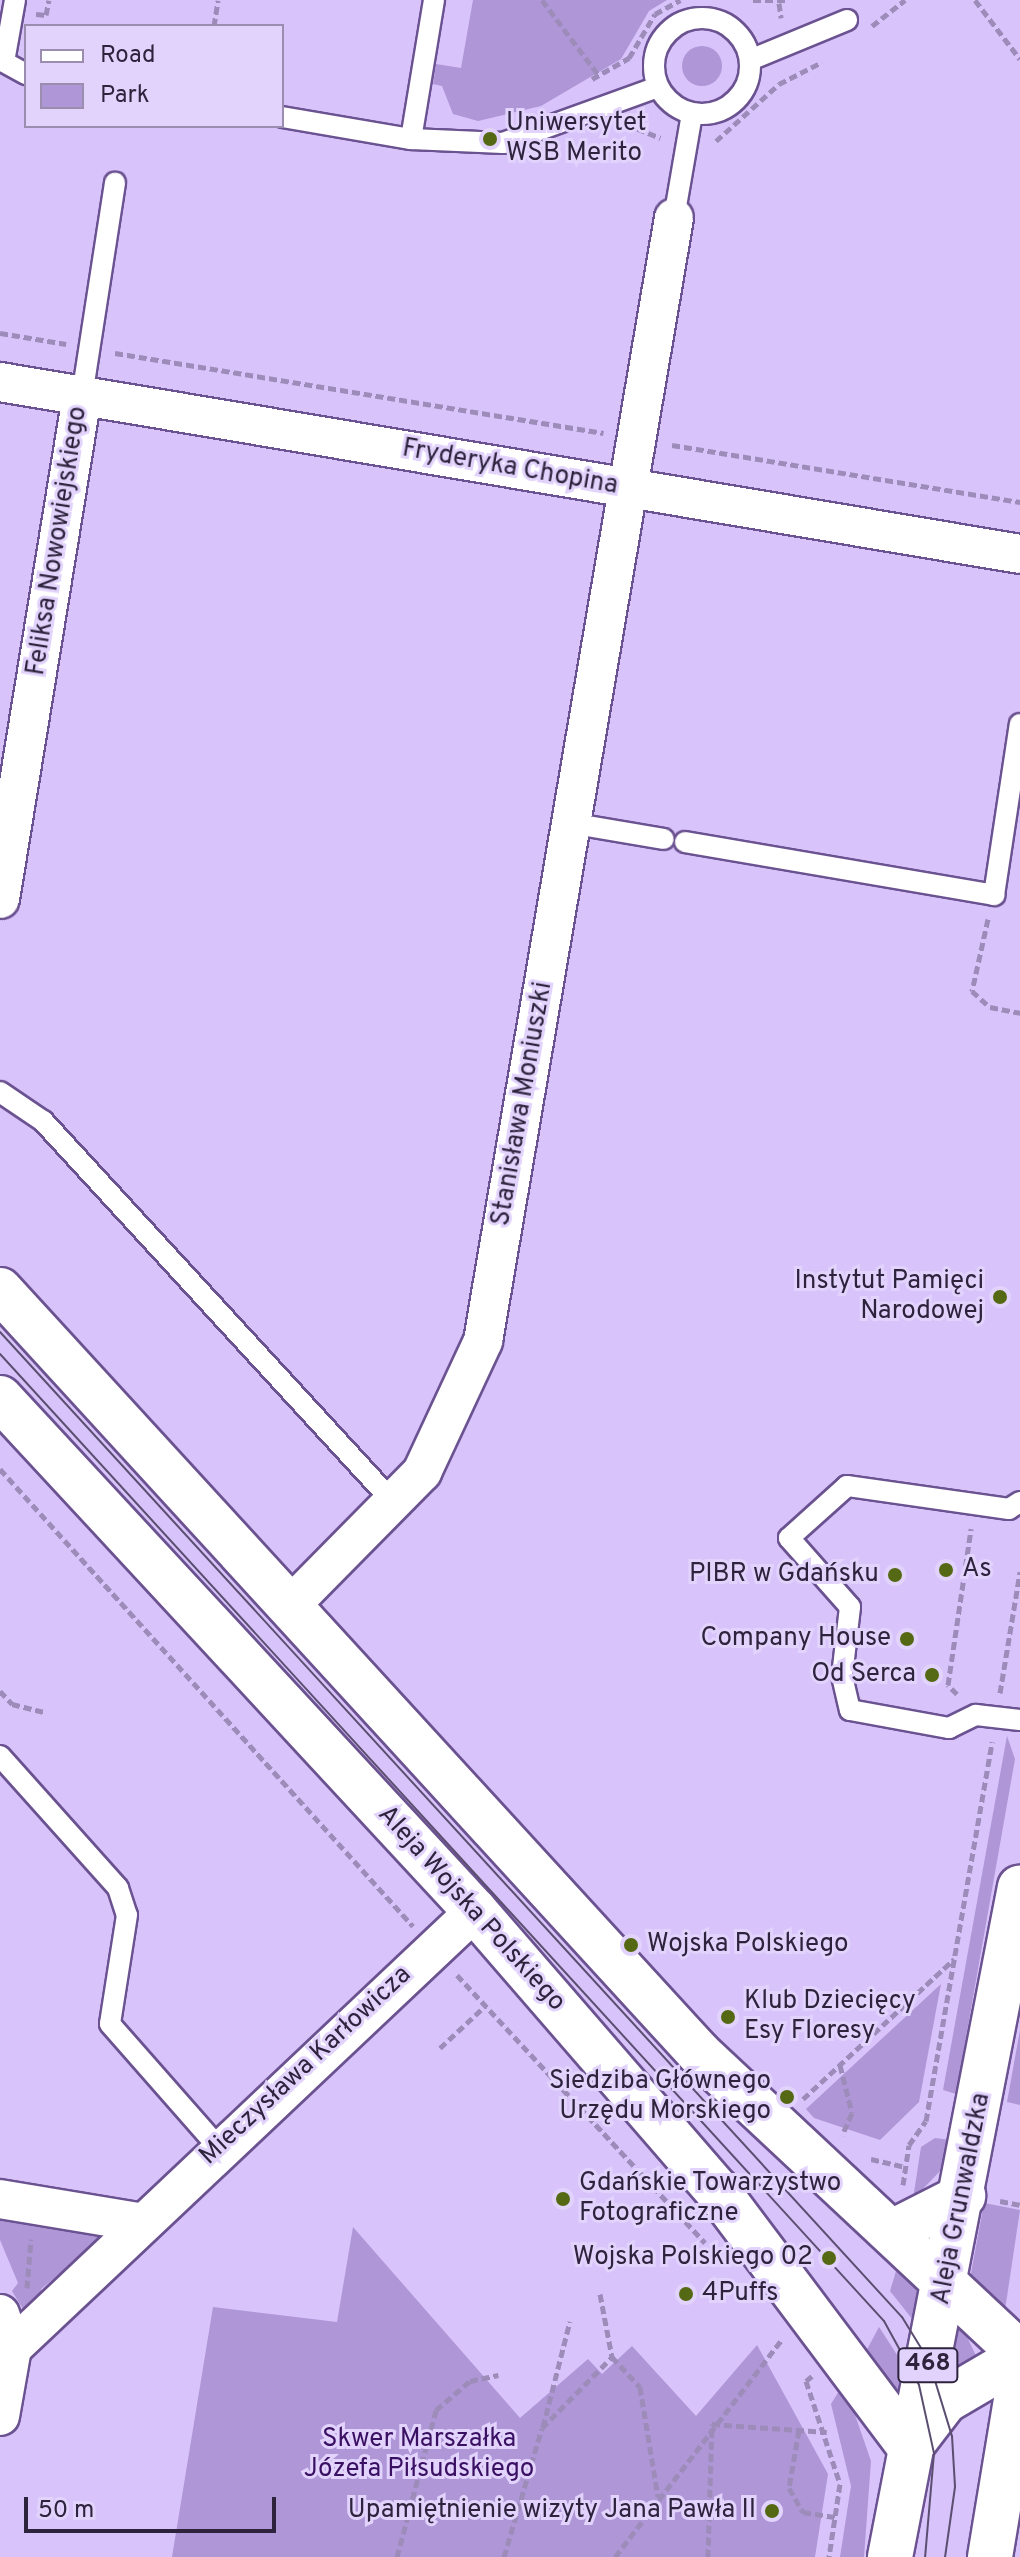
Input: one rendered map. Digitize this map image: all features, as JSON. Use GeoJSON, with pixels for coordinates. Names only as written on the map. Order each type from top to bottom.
{"type":"FeatureCollection","features":[{"type":"Feature","properties":{"kind":"street"},"geometry":{"type":"LineString","coordinates":[[637,439],[674,218]]}},
{"type":"Feature","properties":{"kind":"street","name":"Fryderyka Chopina"},"geometry":{"type":"LineString","coordinates":[[0,382],[1020,554]]}},
{"type":"Feature","properties":{"kind":"street","name":"Feliksa Nowowiejskiego"},"geometry":{"type":"LineString","coordinates":[[0,899],[82,396]]}},
{"type":"Feature","properties":{"kind":"street","name":"Stanisława Moniuszki"},"geometry":{"type":"LineString","coordinates":[[288,1608],[395,1504],[439,1444],[483,1341],[637,439]]}},
{"type":"Feature","properties":{"kind":"street"},"geometry":{"type":"LineString","coordinates":[[0,1290],[288,1608],[699,2053],[896,2217],[946,2282],[1020,2355],[945,2401],[910,2447]]}},
{"type":"Feature","properties":{"kind":"street","name":"Aleja Wojska Polskiego"},"geometry":{"type":"LineString","coordinates":[[0,1398],[475,1911],[717,2190],[910,2447]]}},
{"type":"Feature","properties":{"kind":"street","name":"Aleja Grunwaldzka"},"geometry":{"type":"LineString","coordinates":[[890,2557],[963,2196],[1020,1887]]}},
{"type":"Feature","properties":{"kind":"street","name":"Mieczysława Karłowicza"},"geometry":{"type":"LineString","coordinates":[[0,2410],[6,2331],[48,2311],[137,2222],[475,1911]]}},
{"type":"Feature","properties":{"kind":"street"},"geometry":{"type":"LineString","coordinates":[[896,2217],[963,2196]]}},
{"type":"Feature","properties":{"kind":"street"},"geometry":{"type":"LineString","coordinates":[[14,2201],[137,2222]]}},
{"type":"Feature","properties":{"kind":"street"},"geometry":{"type":"LineString","coordinates":[[990,2557],[1013,2472],[1020,2376]]}},
{"type":"Feature","properties":{"kind":"lane"},"geometry":{"type":"LineString","coordinates":[[15,0],[4,62],[19,73]]}},
{"type":"Feature","properties":{"kind":"lane"},"geometry":{"type":"LineString","coordinates":[[411,139],[434,0]]}},
{"type":"Feature","properties":{"kind":"lane"},"geometry":{"type":"LineString","coordinates":[[692,114],[658,87],[654,57],[681,22],[726,23],[750,60]]}},
{"type":"Feature","properties":{"kind":"lane"},"geometry":{"type":"LineString","coordinates":[[750,60],[853,28]]}},
{"type":"Feature","properties":{"kind":"lane"},"geometry":{"type":"LineString","coordinates":[[692,114],[735,102],[750,60]]}},
{"type":"Feature","properties":{"kind":"lane"},"geometry":{"type":"LineString","coordinates":[[284,117],[411,139],[503,143],[658,87]]}},
{"type":"Feature","properties":{"kind":"lane"},"geometry":{"type":"LineString","coordinates":[[674,218],[692,114]]}},
{"type":"Feature","properties":{"kind":"lane","name":"Feliksa Nowowiejskiego"},"geometry":{"type":"LineString","coordinates":[[82,396],[115,183]]}},
{"type":"Feature","properties":{"kind":"lane"},"geometry":{"type":"LineString","coordinates":[[685,842],[994,895],[1020,724]]}},
{"type":"Feature","properties":{"kind":"lane"},"geometry":{"type":"LineString","coordinates":[[570,823],[664,839]]}},
{"type":"Feature","properties":{"kind":"lane"},"geometry":{"type":"LineString","coordinates":[[0,1092],[43,1121],[395,1504]]}},
{"type":"Feature","properties":{"kind":"lane"},"geometry":{"type":"LineString","coordinates":[[1014,1506],[975,1504],[847,1486],[789,1538],[850,1607],[842,1676],[850,1710],[949,1728],[986,1715],[1020,1720]]}},
{"type":"Feature","properties":{"kind":"lane"},"geometry":{"type":"LineString","coordinates":[[0,1756],[118,1888],[127,1915],[110,2024],[218,2147]]}},
{"type":"Feature","properties":{"kind":"path"},"geometry":{"type":"LineString","coordinates":[[214,24],[218,0]]}},
{"type":"Feature","properties":{"kind":"path"},"geometry":{"type":"LineString","coordinates":[[542,0],[599,75]]}},
{"type":"Feature","properties":{"kind":"path"},"geometry":{"type":"LineString","coordinates":[[586,83],[629,58],[655,14],[680,0]]}},
{"type":"Feature","properties":{"kind":"path"},"geometry":{"type":"LineString","coordinates":[[753,0],[788,0]]}},
{"type":"Feature","properties":{"kind":"path"},"geometry":{"type":"LineString","coordinates":[[853,28],[905,0]]}},
{"type":"Feature","properties":{"kind":"path"},"geometry":{"type":"LineString","coordinates":[[975,0],[1020,59]]}},
{"type":"Feature","properties":{"kind":"path"},"geometry":{"type":"LineString","coordinates":[[709,147],[779,84],[833,55]]}},
{"type":"Feature","properties":{"kind":"path"},"geometry":{"type":"LineString","coordinates":[[0,333],[1020,502]]}},
{"type":"Feature","properties":{"kind":"path"},"geometry":{"type":"LineString","coordinates":[[994,895],[972,991],[990,1007],[1020,1013]]}},
{"type":"Feature","properties":{"kind":"path"},"geometry":{"type":"LineString","coordinates":[[0,1469],[433,1949],[684,2219]]}},
{"type":"Feature","properties":{"kind":"path"},"geometry":{"type":"LineString","coordinates":[[975,1504],[948,1685],[986,1715]]}},
{"type":"Feature","properties":{"kind":"path"},"geometry":{"type":"LineString","coordinates":[[896,2217],[909,2145],[926,2121],[955,1958],[986,1715],[1020,1572]]}},
{"type":"Feature","properties":{"kind":"path"},"geometry":{"type":"LineString","coordinates":[[0,1691],[12,1704],[45,1712]]}},
{"type":"Feature","properties":{"kind":"path"},"geometry":{"type":"LineString","coordinates":[[798,2103],[955,1958]]}},
{"type":"Feature","properties":{"kind":"path"},"geometry":{"type":"LineString","coordinates":[[440,2048],[485,2006]]}},
{"type":"Feature","properties":{"kind":"path"},"geometry":{"type":"LineString","coordinates":[[833,2150],[852,2113],[840,2065]]}},
{"type":"Feature","properties":{"kind":"path"},"geometry":{"type":"LineString","coordinates":[[14,2201],[33,2230],[25,2283],[48,2311]]}},
{"type":"Feature","properties":{"kind":"path"},"geometry":{"type":"LineString","coordinates":[[600,2294],[612,2357],[640,2387],[658,2497]]}},
{"type":"Feature","properties":{"kind":"path"},"geometry":{"type":"LineString","coordinates":[[504,2557],[570,2321]]}},
{"type":"Feature","properties":{"kind":"path"},"geometry":{"type":"LineString","coordinates":[[615,2557],[712,2424],[785,2335]]}},
{"type":"Feature","properties":{"kind":"path"},"geometry":{"type":"LineString","coordinates":[[542,2428],[612,2357]]}},
{"type":"Feature","properties":{"kind":"path"},"geometry":{"type":"LineString","coordinates":[[820,2369],[806,2381],[827,2432],[840,2484],[829,2557]]}},
{"type":"Feature","properties":{"kind":"path"},"geometry":{"type":"LineString","coordinates":[[397,2557],[436,2410],[470,2381],[498,2375]]}},
{"type":"Feature","properties":{"kind":"path"},"geometry":{"type":"LineString","coordinates":[[712,2424],[827,2432]]}},
{"type":"Feature","properties":{"kind":"path"},"geometry":{"type":"LineString","coordinates":[[708,2557],[712,2424]]}},
{"type":"Feature","properties":{"kind":"path"},"geometry":{"type":"LineString","coordinates":[[799,2430],[789,2488],[803,2512],[836,2517]]}},
{"type":"Feature","properties":{"kind":"green space"},"geometry":{"type":"Polygon","coordinates":[[[473,0],[667,0],[649,11],[621,59],[541,106],[478,121],[453,114],[442,86],[433,84],[436,64],[461,68],[473,0]]]}},
{"type":"Feature","properties":{"kind":"green space"},"geometry":{"type":"Polygon","coordinates":[[[702,46],[716,52],[722,66],[716,80],[702,86],[688,80],[682,66],[688,52],[702,46]]]}},
{"type":"Feature","properties":{"kind":"green space"},"geometry":{"type":"Polygon","coordinates":[[[1007,1736],[1015,1759],[956,2094],[943,2090],[1007,1736]]]}},
{"type":"Feature","properties":{"kind":"green space"},"geometry":{"type":"Polygon","coordinates":[[[941,1984],[919,2102],[880,2140],[814,2118],[806,2109],[941,1984]]]}},
{"type":"Feature","properties":{"kind":"green space"},"geometry":{"type":"Polygon","coordinates":[[[1020,2030],[1020,2105],[1007,2102],[1020,2030]]]}},
{"type":"Feature","properties":{"kind":"green space"},"geometry":{"type":"Polygon","coordinates":[[[935,2138],[950,2140],[945,2166],[913,2199],[921,2147],[935,2138]]]}},
{"type":"Feature","properties":{"kind":"green space"},"geometry":{"type":"Polygon","coordinates":[[[984,2203],[1020,2210],[1005,2310],[969,2284],[984,2203]]]}},
{"type":"Feature","properties":{"kind":"green space"},"geometry":{"type":"Polygon","coordinates":[[[0,2207],[109,2237],[89,2260],[79,2258],[41,2289],[46,2302],[26,2314],[12,2291],[18,2283],[0,2240],[0,2207]]]}},
{"type":"Feature","properties":{"kind":"green space","name":"Skwer Marszałka Józefa Piłsudskiego"},"geometry":{"type":"Polygon","coordinates":[[[353,2227],[520,2418],[588,2359],[602,2374],[632,2346],[696,2416],[757,2345],[828,2474],[815,2557],[172,2557],[213,2307],[337,2322],[353,2227]]]}},
{"type":"Feature","properties":{"kind":"green space"},"geometry":{"type":"Polygon","coordinates":[[[900,2258],[921,2278],[913,2320],[890,2291],[900,2258]]]}},
{"type":"Feature","properties":{"kind":"green space"},"geometry":{"type":"Polygon","coordinates":[[[960,2322],[978,2360],[950,2374],[960,2322]]]}},
{"type":"Feature","properties":{"kind":"green space"},"geometry":{"type":"Polygon","coordinates":[[[879,2327],[903,2364],[896,2397],[864,2355],[879,2327]]]}},
{"type":"Feature","properties":{"kind":"green space"},"geometry":{"type":"Polygon","coordinates":[[[844,2383],[871,2461],[864,2557],[840,2557],[851,2486],[831,2404],[844,2383]]]}},
{"type":"Feature","properties":{"kind":"tram line"},"geometry":{"type":"LineString","coordinates":[[0,1332],[902,2317],[929,2361],[952,2436],[955,2487],[945,2557]]}},
{"type":"Feature","properties":{"kind":"tram line"},"geometry":{"type":"LineString","coordinates":[[0,1354],[884,2321],[919,2385],[934,2453],[925,2557]]}},
{"type":"Feature","properties":{"kind":"place","name":"Uniwersytet WSB Merito"},"geometry":{"type":"Point","coordinates":[490,139]}},
{"type":"Feature","properties":{"kind":"place","name":"Instytut Pamięci Narodowej"},"geometry":{"type":"Point","coordinates":[1000,1297]}},
{"type":"Feature","properties":{"kind":"place","name":"As"},"geometry":{"type":"Point","coordinates":[946,1570]}},
{"type":"Feature","properties":{"kind":"place","name":"PIBR w Gdańsku"},"geometry":{"type":"Point","coordinates":[895,1575]}},
{"type":"Feature","properties":{"kind":"place","name":"Company House"},"geometry":{"type":"Point","coordinates":[907,1639]}},
{"type":"Feature","properties":{"kind":"place","name":"Od Serca"},"geometry":{"type":"Point","coordinates":[932,1675]}},
{"type":"Feature","properties":{"kind":"place","name":"Wojska Polskiego"},"geometry":{"type":"Point","coordinates":[631,1945]}},
{"type":"Feature","properties":{"kind":"place","name":"Klub Dziecięcy Esy Floresy"},"geometry":{"type":"Point","coordinates":[728,2017]}},
{"type":"Feature","properties":{"kind":"place","name":"Siedziba Głównego Urzędu Morskiego"},"geometry":{"type":"Point","coordinates":[787,2097]}},
{"type":"Feature","properties":{"kind":"place","name":"Gdańskie Towarzystwo Fotograficzne"},"geometry":{"type":"Point","coordinates":[563,2199]}},
{"type":"Feature","properties":{"kind":"place","name":"Wojska Polskiego 02"},"geometry":{"type":"Point","coordinates":[829,2258]}},
{"type":"Feature","properties":{"kind":"place","name":"4Puffs"},"geometry":{"type":"Point","coordinates":[686,2294]}},
{"type":"Feature","properties":{"kind":"place","name":"Upamiętnienie wizyty Jana Pawła II"},"geometry":{"type":"Point","coordinates":[772,2511]}}]}
